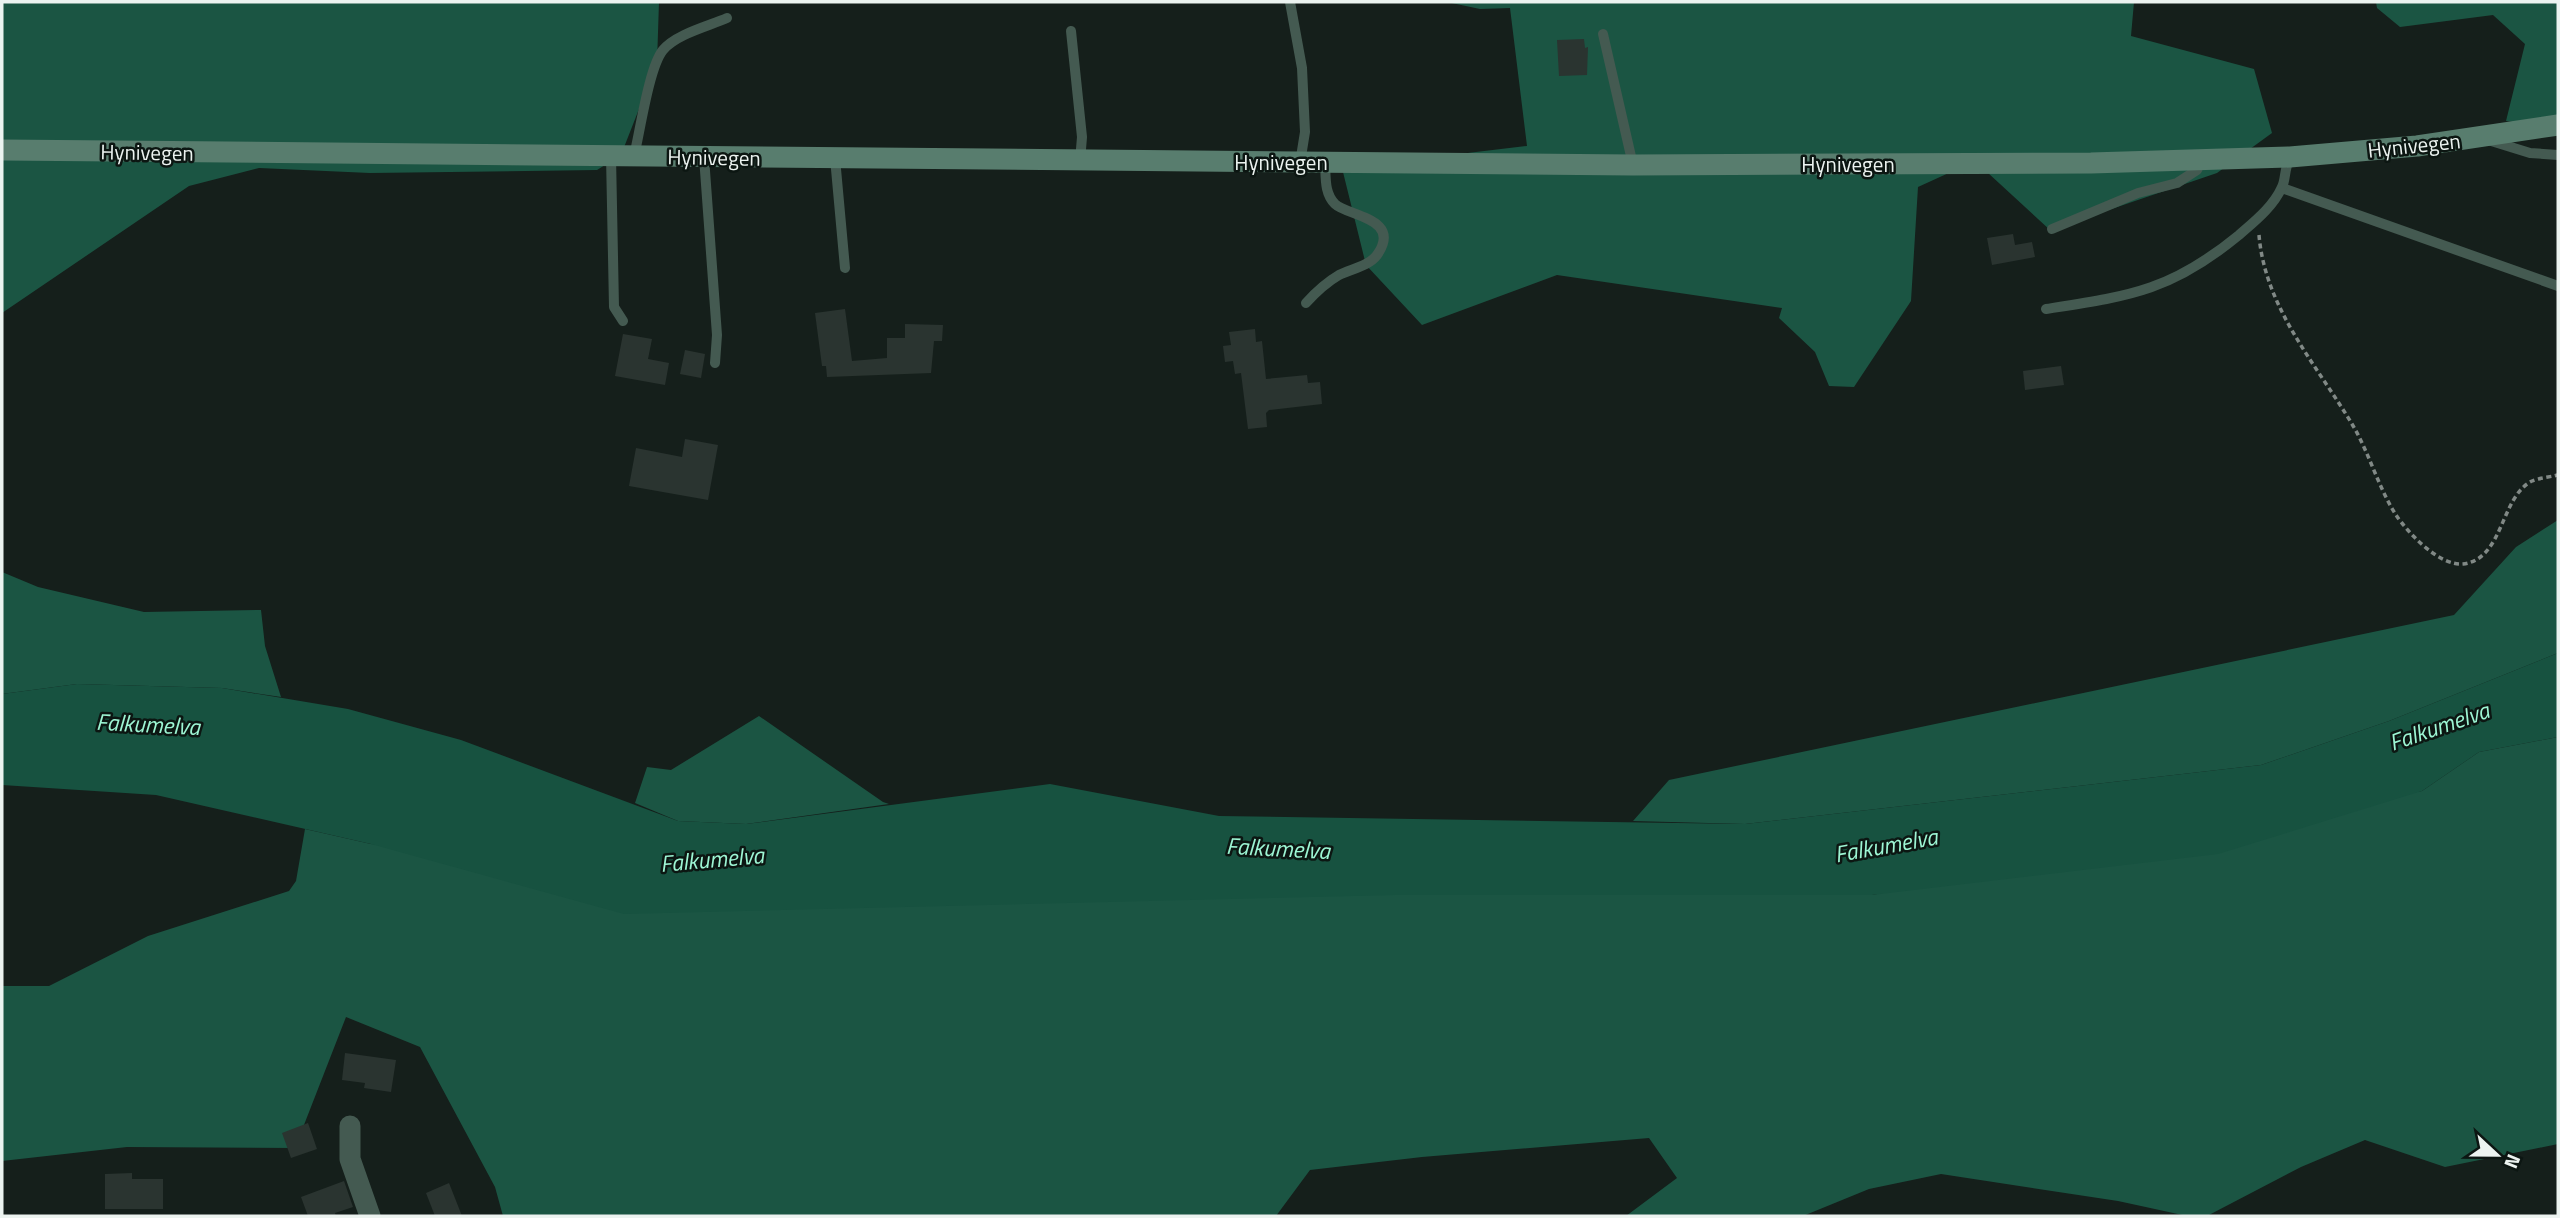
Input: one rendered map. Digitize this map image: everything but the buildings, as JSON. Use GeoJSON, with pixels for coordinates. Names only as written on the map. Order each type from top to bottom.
{"type":"FeatureCollection","features":[{"type":"Feature","properties":{"kind":"main road","name":"Hynivegen"},"geometry":{"type":"LineString","coordinates":[[2,150],[1633,165],[2202,160],[2290,157],[2479,137],[2558,125]]}},
{"type":"Feature","properties":{"kind":"street"},"geometry":{"type":"LineString","coordinates":[[350,1126],[350,1159],[370,1216]]}},
{"type":"Feature","properties":{"kind":"lane"},"geometry":{"type":"LineString","coordinates":[[1290,2],[1302,68],[1306,132],[1300,163]]}},
{"type":"Feature","properties":{"kind":"lane"},"geometry":{"type":"LineString","coordinates":[[634,156],[654,69],[662,51],[671,43],[727,18]]}},
{"type":"Feature","properties":{"kind":"lane"},"geometry":{"type":"LineString","coordinates":[[1071,31],[1082,137],[1080,161]]}},
{"type":"Feature","properties":{"kind":"lane"},"geometry":{"type":"LineString","coordinates":[[1603,34],[1633,165]]}},
{"type":"Feature","properties":{"kind":"lane"},"geometry":{"type":"LineString","coordinates":[[2479,137],[2530,153],[2558,155]]}},
{"type":"Feature","properties":{"kind":"lane"},"geometry":{"type":"LineString","coordinates":[[611,156],[614,307],[624,320]]}},
{"type":"Feature","properties":{"kind":"lane"},"geometry":{"type":"LineString","coordinates":[[704,157],[716,326],[715,363]]}},
{"type":"Feature","properties":{"kind":"lane"},"geometry":{"type":"LineString","coordinates":[[2046,309],[2108,300],[2179,278],[2258,219],[2282,188],[2283,171],[2290,157]]}},
{"type":"Feature","properties":{"kind":"lane"},"geometry":{"type":"LineString","coordinates":[[835,158],[845,268]]}},
{"type":"Feature","properties":{"kind":"lane"},"geometry":{"type":"LineString","coordinates":[[2052,229],[2138,193],[2176,183],[2197,170],[2202,160]]}},
{"type":"Feature","properties":{"kind":"lane"},"geometry":{"type":"LineString","coordinates":[[1306,303],[1338,276],[1373,261],[1381,243],[1381,232],[1375,222],[1336,206],[1327,193],[1325,163]]}},
{"type":"Feature","properties":{"kind":"lane"},"geometry":{"type":"LineString","coordinates":[[2282,188],[2558,286]]}},
{"type":"Feature","properties":{"kind":"path"},"geometry":{"type":"LineString","coordinates":[[2258,219],[2260,253],[2281,313],[2354,426],[2396,515],[2415,537],[2445,561],[2459,564],[2470,562],[2482,555],[2515,498],[2531,481],[2558,475]]}},
{"type":"Feature","properties":{"kind":"shaded area"},"geometry":{"type":"Polygon","coordinates":[[[2,2],[659,2],[657,63],[621,155],[597,170],[370,173],[259,168],[189,186],[2,313],[2,2]]]}},
{"type":"Feature","properties":{"kind":"shaded area"},"geometry":{"type":"Polygon","coordinates":[[[1447,2],[2134,2],[2131,36],[2254,69],[2272,133],[2217,173],[2050,230],[1975,161],[1918,187],[1911,301],[1854,387],[1829,386],[1815,352],[1779,318],[1782,308],[1557,275],[1422,325],[1366,265],[1342,168],[1527,146],[1510,8],[1480,9],[1447,2]]]}},
{"type":"Feature","properties":{"kind":"shaded area"},"geometry":{"type":"Polygon","coordinates":[[[2376,2],[2558,2],[2558,128],[2506,121],[2525,44],[2493,15],[2400,27],[2377,8],[2376,2]]]}},
{"type":"Feature","properties":{"kind":"shaded area"},"geometry":{"type":"Polygon","coordinates":[[[2558,520],[2558,653],[2389,721],[2261,765],[1745,824],[1633,821],[1669,780],[2454,615],[2516,547],[2558,520]]]}},
{"type":"Feature","properties":{"kind":"shaded area"},"geometry":{"type":"Polygon","coordinates":[[[2,572],[38,587],[144,612],[261,610],[265,646],[281,697],[222,688],[77,684],[2,694],[2,572]]]}},
{"type":"Feature","properties":{"kind":"shaded area"},"geometry":{"type":"Polygon","coordinates":[[[759,716],[889,804],[746,824],[678,821],[635,803],[647,767],[671,770],[759,716]]]}},
{"type":"Feature","properties":{"kind":"shaded area"},"geometry":{"type":"Polygon","coordinates":[[[2558,737],[2558,1144],[2445,1167],[2365,1140],[2301,1167],[2207,1216],[2187,1216],[2118,1201],[1941,1174],[1869,1189],[1803,1216],[1626,1216],[1677,1178],[1649,1138],[1422,1157],[1310,1170],[1276,1216],[503,1216],[495,1187],[420,1047],[346,1017],[295,1148],[127,1147],[2,1161],[2,986],[49,986],[148,936],[289,891],[296,881],[305,829],[371,844],[1396,895],[1872,895],[2422,791],[2479,752],[2558,737]]]}},
{"type":"Feature","properties":{"kind":"water","name":"Falkumelva"},"geometry":{"type":"Polygon","coordinates":[[[2558,653],[2558,737],[2479,752],[2422,791],[2218,854],[1872,895],[1396,895],[624,914],[371,844],[156,795],[2,785],[2,694],[77,684],[222,688],[348,709],[461,740],[678,821],[746,824],[1050,784],[1219,816],[1745,824],[2261,765],[2389,721],[2558,653]]]}}]}
